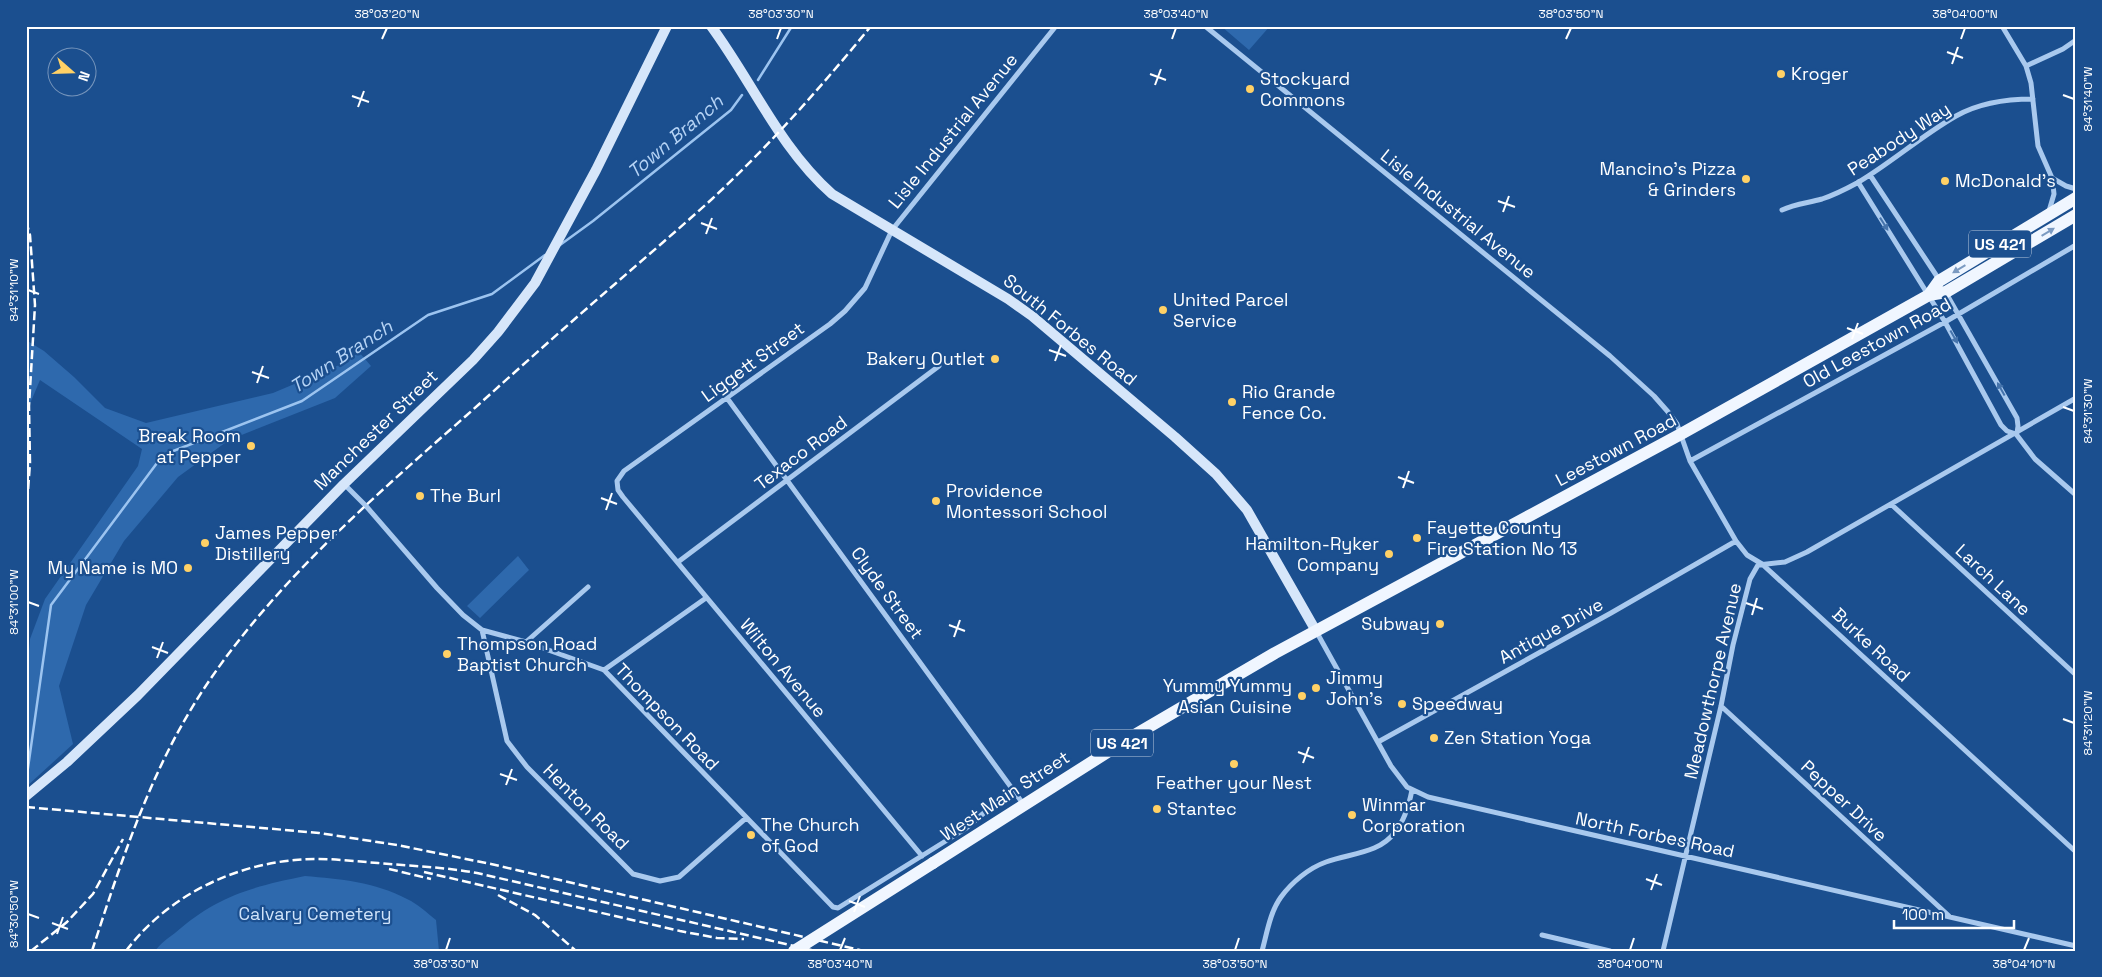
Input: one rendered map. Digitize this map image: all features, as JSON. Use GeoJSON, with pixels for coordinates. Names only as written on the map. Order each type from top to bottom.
{"type":"FeatureCollection","features":[{"type":"Feature","properties":{"kind":"main road","name":"Manchester Street"},"geometry":{"type":"LineString","coordinates":[[26,796],[67,762],[138,695],[344,484],[473,360],[508,320],[535,283],[567,224],[596,170],[667,26]]}},
{"type":"Feature","properties":{"kind":"main road","name":"South Forbes Road"},"geometry":{"type":"LineString","coordinates":[[711,26],[778,132],[805,168],[832,194],[983,282],[1032,316],[1216,474],[1247,510],[1316,631]]}},
{"type":"Feature","properties":{"kind":"main road","name":"Leestown Road"},"geometry":{"type":"LineString","coordinates":[[1316,631],[1681,434],[1929,295],[2076,198]]}},
{"type":"Feature","properties":{"kind":"main road","name":"Leestown Road"},"geometry":{"type":"LineString","coordinates":[[1942,287],[2076,215]]}},
{"type":"Feature","properties":{"kind":"main road","name":"West Main Street"},"geometry":{"type":"LineString","coordinates":[[794,951],[1135,734],[1316,631]]}},
{"type":"Feature","properties":{"kind":"street","name":"Lisle Industrial Avenue"},"geometry":{"type":"LineString","coordinates":[[892,230],[1056,26]]}},
{"type":"Feature","properties":{"kind":"street","name":"Lisle Industrial Avenue"},"geometry":{"type":"LineString","coordinates":[[1205,26],[1612,358],[1669,413],[1678,424],[1681,434]]}},
{"type":"Feature","properties":{"kind":"street"},"geometry":{"type":"LineString","coordinates":[[2002,26],[2026,66],[2032,82],[2038,146],[2052,178],[2054,194],[2052,208],[2046,218]]}},
{"type":"Feature","properties":{"kind":"street"},"geometry":{"type":"LineString","coordinates":[[2026,66],[2076,40]]}},
{"type":"Feature","properties":{"kind":"street","name":"Peabody Way"},"geometry":{"type":"LineString","coordinates":[[1782,210],[1797,203],[1822,199],[1858,182],[1956,116],[1993,102],[2033,98]]}},
{"type":"Feature","properties":{"kind":"street"},"geometry":{"type":"LineString","coordinates":[[1870,175],[1959,314],[2017,418],[2016,434]]}},
{"type":"Feature","properties":{"kind":"street"},"geometry":{"type":"LineString","coordinates":[[2052,178],[2076,189]]}},
{"type":"Feature","properties":{"kind":"street"},"geometry":{"type":"LineString","coordinates":[[1858,182],[1929,295],[2002,425],[2007,431],[2016,434],[2035,459],[2076,495]]}},
{"type":"Feature","properties":{"kind":"street","name":"Liggett Street"},"geometry":{"type":"LineString","coordinates":[[623,497],[616,485],[619,476],[624,471],[845,312],[865,288],[892,230]]}},
{"type":"Feature","properties":{"kind":"street","name":"Old Leestown Road"},"geometry":{"type":"LineString","coordinates":[[1690,461],[1945,322],[2076,245]]}},
{"type":"Feature","properties":{"kind":"street","name":"Texaco Road"},"geometry":{"type":"LineString","coordinates":[[678,562],[939,366]]}},
{"type":"Feature","properties":{"kind":"street","name":"Clyde Street"},"geometry":{"type":"LineString","coordinates":[[727,398],[1024,805]]}},
{"type":"Feature","properties":{"kind":"street"},"geometry":{"type":"LineString","coordinates":[[1762,564],[1794,559],[1892,505],[2076,398]]}},
{"type":"Feature","properties":{"kind":"street","name":"Burke Road"},"geometry":{"type":"LineString","coordinates":[[1681,434],[1690,461],[1736,541],[1747,555],[1762,564],[2076,852]]}},
{"type":"Feature","properties":{"kind":"street","name":"Thompson Road"},"geometry":{"type":"LineString","coordinates":[[344,484],[366,506],[437,588],[482,630],[526,642],[604,670],[813,886],[829,905],[838,908],[922,856]]}},
{"type":"Feature","properties":{"kind":"street","name":"Wilton Avenue"},"geometry":{"type":"LineString","coordinates":[[623,497],[922,856]]}},
{"type":"Feature","properties":{"kind":"street","name":"Larch Lane"},"geometry":{"type":"LineString","coordinates":[[1892,505],[2076,675]]}},
{"type":"Feature","properties":{"kind":"street","name":"Antique Drive"},"geometry":{"type":"LineString","coordinates":[[1378,742],[1611,613],[1736,541]]}},
{"type":"Feature","properties":{"kind":"street","name":"Meadowthorpe Avenue"},"geometry":{"type":"LineString","coordinates":[[1663,951],[1721,706],[1733,645],[1750,579],[1755,568],[1762,564]]}},
{"type":"Feature","properties":{"kind":"street"},"geometry":{"type":"LineString","coordinates":[[526,642],[588,587]]}},
{"type":"Feature","properties":{"kind":"street"},"geometry":{"type":"LineString","coordinates":[[604,670],[706,598]]}},
{"type":"Feature","properties":{"kind":"street","name":"Henton Road"},"geometry":{"type":"LineString","coordinates":[[482,630],[506,741],[527,767],[633,874],[660,881],[679,877],[746,818]]}},
{"type":"Feature","properties":{"kind":"street","name":"North Forbes Road"},"geometry":{"type":"LineString","coordinates":[[1316,631],[1398,778],[1412,790],[1428,797],[2076,946]]}},
{"type":"Feature","properties":{"kind":"street","name":"Pepper Drive"},"geometry":{"type":"LineString","coordinates":[[1721,706],[1949,916]]}},
{"type":"Feature","properties":{"kind":"street"},"geometry":{"type":"LineString","coordinates":[[922,856],[965,829],[1012,789]]}},
{"type":"Feature","properties":{"kind":"street"},"geometry":{"type":"LineString","coordinates":[[1262,951],[1271,917],[1280,898],[1290,886],[1318,865],[1367,852],[1395,833],[1404,818],[1412,790]]}},
{"type":"Feature","properties":{"kind":"street"},"geometry":{"type":"LineString","coordinates":[[1542,935],[1610,951]]}},
{"type":"Feature","properties":{"kind":"green space"},"geometry":{"type":"Polygon","coordinates":[[[1221,26],[1270,26],[1249,50],[1221,26]]]}},
{"type":"Feature","properties":{"kind":"green space"},"geometry":{"type":"Polygon","coordinates":[[[26,340],[44,351],[105,408],[146,423],[273,393],[344,363],[359,352],[371,366],[335,398],[229,440],[178,477],[124,541],[86,605],[59,686],[73,744],[26,787],[26,687],[30,639],[45,599],[138,466],[142,449],[40,380],[29,406],[30,463],[26,518],[26,340]]]}},
{"type":"Feature","properties":{"kind":"green space"},"geometry":{"type":"Polygon","coordinates":[[[518,556],[529,570],[480,618],[467,606],[518,556]]]}},
{"type":"Feature","properties":{"kind":"green space","name":"Calvary Cemetery"},"geometry":{"type":"Polygon","coordinates":[[[305,876],[370,885],[395,893],[411,901],[436,920],[439,951],[155,951],[164,941],[190,920],[220,902],[251,889],[305,876]]]}},
{"type":"Feature","properties":{"kind":"waterway","name":"Town Branch"},"geometry":{"type":"LineString","coordinates":[[758,80],[792,26]]}},
{"type":"Feature","properties":{"kind":"waterway","name":"Town Branch"},"geometry":{"type":"LineString","coordinates":[[560,245],[593,221],[731,110],[742,95]]}},
{"type":"Feature","properties":{"kind":"waterway","name":"Town Branch"},"geometry":{"type":"LineString","coordinates":[[26,782],[51,605],[163,455],[302,401],[428,315],[492,294],[545,255]]}},
{"type":"Feature","properties":{"kind":"waterway","name":"Town Branch"},"geometry":{"type":"LineString","coordinates":[[26,838],[26,872]]}},
{"type":"Feature","properties":{"kind":"railway"},"geometry":{"type":"LineString","coordinates":[[92,951],[113,886],[149,791],[163,760],[196,701],[223,661],[254,622],[321,549],[393,480],[733,179],[834,71],[871,26]]}},
{"type":"Feature","properties":{"kind":"railway"},"geometry":{"type":"LineString","coordinates":[[26,221],[30,235],[35,305],[29,406],[30,463],[26,518]]}},
{"type":"Feature","properties":{"kind":"railway"},"geometry":{"type":"LineString","coordinates":[[26,807],[319,833],[397,845],[491,864],[864,951]]}},
{"type":"Feature","properties":{"kind":"railway"},"geometry":{"type":"LineString","coordinates":[[31,951],[67,922],[93,894],[123,839]]}},
{"type":"Feature","properties":{"kind":"railway"},"geometry":{"type":"LineString","coordinates":[[126,951],[160,915],[180,900],[223,877],[270,863],[316,859],[452,869],[477,873],[816,951]]}},
{"type":"Feature","properties":{"kind":"railway"},"geometry":{"type":"LineString","coordinates":[[389,869],[431,879]]}},
{"type":"Feature","properties":{"kind":"railway"},"geometry":{"type":"LineString","coordinates":[[424,872],[680,931],[717,938],[744,939]]}},
{"type":"Feature","properties":{"kind":"railway"},"geometry":{"type":"LineString","coordinates":[[498,895],[535,915],[576,951]]}},
{"type":"Feature","properties":{"kind":"place","name":"Kroger"},"geometry":{"type":"Point","coordinates":[1781,74]}},
{"type":"Feature","properties":{"kind":"place","name":"Stockyard Commons"},"geometry":{"type":"Point","coordinates":[1250,89]}},
{"type":"Feature","properties":{"kind":"place","name":"Mancino's Pizza & Grinders"},"geometry":{"type":"Point","coordinates":[1746,179]}},
{"type":"Feature","properties":{"kind":"place","name":"McDonald's"},"geometry":{"type":"Point","coordinates":[1945,181]}},
{"type":"Feature","properties":{"kind":"place","name":"United Parcel Service"},"geometry":{"type":"Point","coordinates":[1163,310]}},
{"type":"Feature","properties":{"kind":"place","name":"Bakery Outlet"},"geometry":{"type":"Point","coordinates":[995,359]}},
{"type":"Feature","properties":{"kind":"place","name":"Rio Grande Fence Co."},"geometry":{"type":"Point","coordinates":[1232,402]}},
{"type":"Feature","properties":{"kind":"place","name":"Break Room at Pepper"},"geometry":{"type":"Point","coordinates":[251,446]}},
{"type":"Feature","properties":{"kind":"place","name":"The Burl"},"geometry":{"type":"Point","coordinates":[420,496]}},
{"type":"Feature","properties":{"kind":"place","name":"Providence Montessori School"},"geometry":{"type":"Point","coordinates":[936,501]}},
{"type":"Feature","properties":{"kind":"place","name":"Fayette County Fire Station No 13"},"geometry":{"type":"Point","coordinates":[1417,538]}},
{"type":"Feature","properties":{"kind":"place","name":"James Pepper Distillery"},"geometry":{"type":"Point","coordinates":[205,543]}},
{"type":"Feature","properties":{"kind":"place","name":"Hamilton-Ryker Company"},"geometry":{"type":"Point","coordinates":[1389,554]}},
{"type":"Feature","properties":{"kind":"place","name":"My Name is MO"},"geometry":{"type":"Point","coordinates":[188,568]}},
{"type":"Feature","properties":{"kind":"place","name":"Subway"},"geometry":{"type":"Point","coordinates":[1440,624]}},
{"type":"Feature","properties":{"kind":"place","name":"Thompson Road Baptist Church"},"geometry":{"type":"Point","coordinates":[447,654]}},
{"type":"Feature","properties":{"kind":"place","name":"Jimmy John's"},"geometry":{"type":"Point","coordinates":[1316,688]}},
{"type":"Feature","properties":{"kind":"place","name":"Yummy Yummy Asian Cuisine"},"geometry":{"type":"Point","coordinates":[1302,696]}},
{"type":"Feature","properties":{"kind":"place","name":"Speedway"},"geometry":{"type":"Point","coordinates":[1402,704]}},
{"type":"Feature","properties":{"kind":"place","name":"Zen Station Yoga"},"geometry":{"type":"Point","coordinates":[1434,738]}},
{"type":"Feature","properties":{"kind":"place","name":"Feather your Nest"},"geometry":{"type":"Point","coordinates":[1234,764]}},
{"type":"Feature","properties":{"kind":"place","name":"Stantec"},"geometry":{"type":"Point","coordinates":[1157,809]}},
{"type":"Feature","properties":{"kind":"place","name":"Winmar Corporation"},"geometry":{"type":"Point","coordinates":[1352,815]}},
{"type":"Feature","properties":{"kind":"place","name":"The Church of God"},"geometry":{"type":"Point","coordinates":[751,835]}}]}
